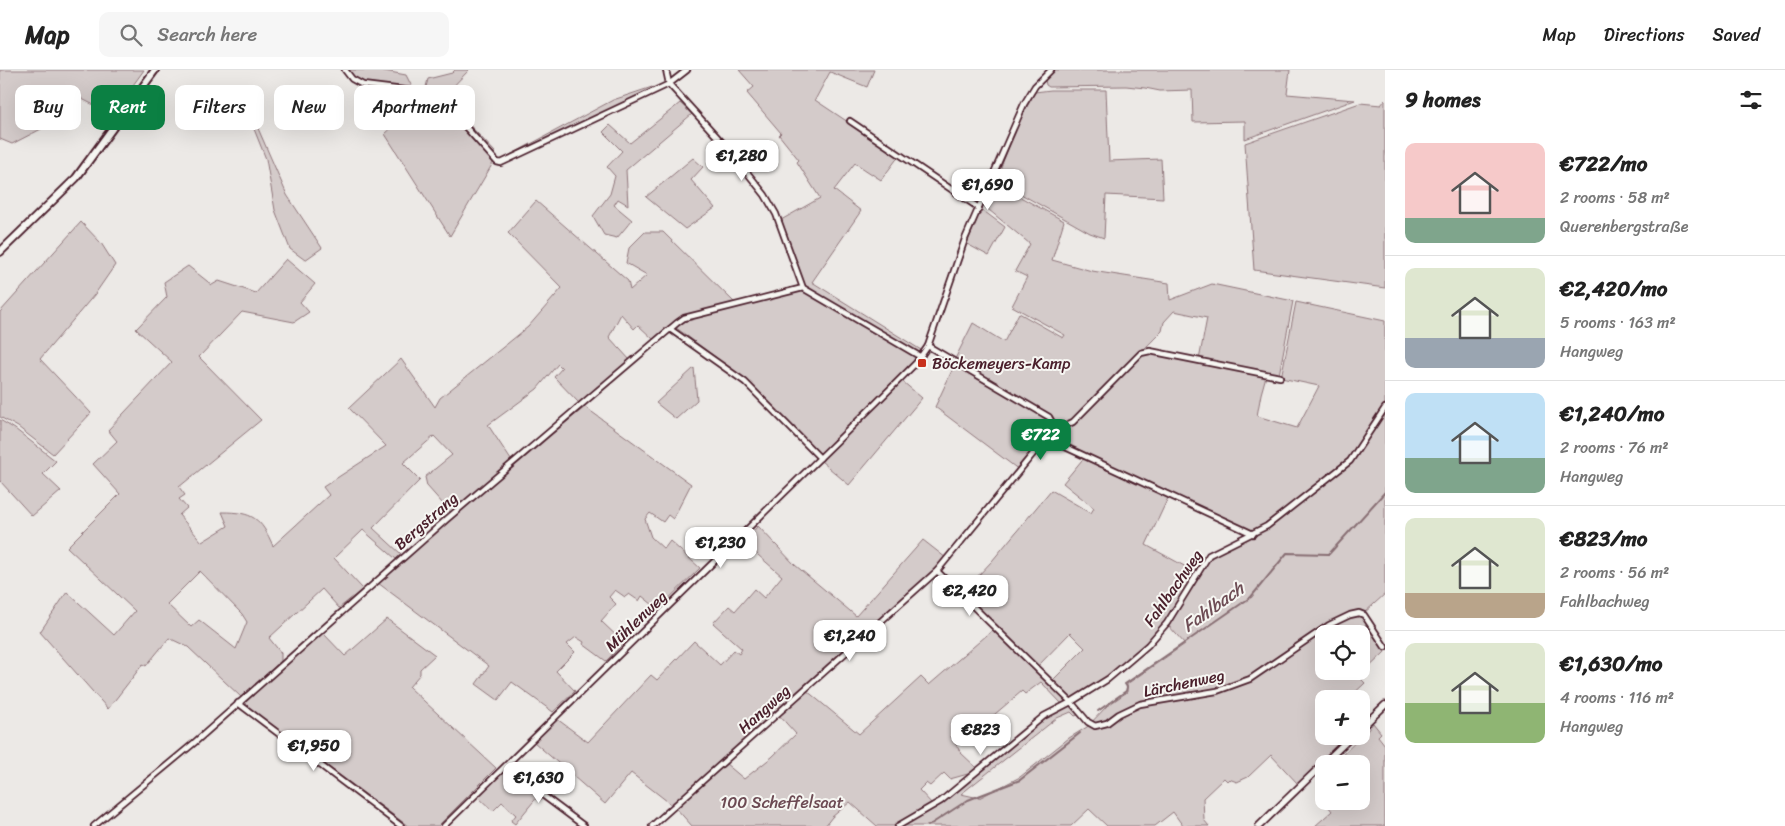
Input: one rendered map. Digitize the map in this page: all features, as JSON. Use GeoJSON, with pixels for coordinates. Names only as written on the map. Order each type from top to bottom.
{"type":"FeatureCollection","features":[{"type":"Feature","properties":{"kind":"main road"},"geometry":{"type":"LineString","coordinates":[[0,252],[81,171],[155,70]]}},
{"type":"Feature","properties":{"kind":"street"},"geometry":{"type":"LineString","coordinates":[[345,70],[352,79],[363,85],[436,94],[501,163],[669,84],[687,70]]}},
{"type":"Feature","properties":{"kind":"street"},"geometry":{"type":"LineString","coordinates":[[666,70],[669,84],[730,152],[765,195],[776,214],[803,288],[921,358]]}},
{"type":"Feature","properties":{"kind":"street","name":"Mühlenweg"},"geometry":{"type":"LineString","coordinates":[[444,826],[921,358],[928,346],[965,239],[1024,104],[1047,71]]}},
{"type":"Feature","properties":{"kind":"street"},"geometry":{"type":"LineString","coordinates":[[850,120],[979,208]]}},
{"type":"Feature","properties":{"kind":"street","name":"Bergstrang"},"geometry":{"type":"LineString","coordinates":[[94,826],[238,703],[447,519],[684,318],[803,288]]}},
{"type":"Feature","properties":{"kind":"street"},"geometry":{"type":"LineString","coordinates":[[670,329],[745,382],[820,458]]}},
{"type":"Feature","properties":{"kind":"street"},"geometry":{"type":"LineString","coordinates":[[928,346],[1048,417],[1053,424],[1064,426],[1073,422],[1145,351],[1280,377]]}},
{"type":"Feature","properties":{"kind":"street","name":"Fahlbachweg"},"geometry":{"type":"LineString","coordinates":[[898,826],[941,801],[1044,716],[1108,679],[1148,645],[1167,623],[1209,555],[1252,534],[1281,515],[1350,461],[1385,408]]}},
{"type":"Feature","properties":{"kind":"street","name":"Hangweg"},"geometry":{"type":"LineString","coordinates":[[652,826],[937,571],[1020,471],[1046,438],[1053,424]]}},
{"type":"Feature","properties":{"kind":"street"},"geometry":{"type":"LineString","coordinates":[[1046,438],[1252,534]]}},
{"type":"Feature","properties":{"kind":"street","name":"Lärchenweg"},"geometry":{"type":"LineString","coordinates":[[937,571],[1071,702],[1088,722],[1095,726],[1107,723],[1140,704],[1218,691],[1250,679],[1329,625],[1350,615],[1359,613],[1364,615],[1385,647]]}},
{"type":"Feature","properties":{"kind":"street"},"geometry":{"type":"LineString","coordinates":[[238,703],[401,826]]}},
{"type":"Feature","properties":{"kind":"street"},"geometry":{"type":"LineString","coordinates":[[1370,719],[1385,705]]}},
{"type":"Feature","properties":{"kind":"street"},"geometry":{"type":"LineString","coordinates":[[1259,826],[1343,745]]}},
{"type":"Feature","properties":{"kind":"street"},"geometry":{"type":"LineString","coordinates":[[505,767],[584,826]]}},
{"type":"Feature","properties":{"kind":"green space"},"geometry":{"type":"Polygon","coordinates":[[[0,70],[144,70],[133,85],[91,85],[91,104],[81,98],[81,85],[15,85],[15,130],[39,130],[12,144],[0,139],[0,70]]]}},
{"type":"Feature","properties":{"kind":"green space"},"geometry":{"type":"Polygon","coordinates":[[[342,70],[379,70],[406,75],[411,85],[358,85],[342,70]]]}},
{"type":"Feature","properties":{"kind":"green space"},"geometry":{"type":"Polygon","coordinates":[[[455,70],[469,70],[455,85],[426,85],[428,79],[452,73],[455,70]]]}},
{"type":"Feature","properties":{"kind":"green space"},"geometry":{"type":"Polygon","coordinates":[[[739,70],[874,70],[867,87],[830,72],[815,100],[899,156],[881,180],[855,163],[834,190],[861,211],[812,282],[921,350],[914,360],[820,455],[749,382],[671,324],[653,339],[638,325],[634,329],[621,314],[609,337],[630,360],[579,403],[554,377],[562,368],[558,364],[537,389],[488,425],[511,460],[451,513],[427,486],[425,477],[452,455],[434,436],[403,463],[420,480],[373,528],[401,554],[396,559],[363,530],[334,558],[363,589],[339,608],[322,589],[269,638],[281,653],[281,661],[241,697],[188,647],[169,638],[146,666],[143,664],[108,709],[40,632],[67,592],[114,635],[135,611],[67,547],[120,494],[93,464],[117,441],[108,430],[172,362],[136,329],[167,297],[164,282],[188,266],[212,285],[219,281],[256,293],[286,259],[315,284],[300,302],[309,312],[294,322],[242,312],[199,357],[261,420],[179,487],[185,495],[179,499],[187,508],[179,515],[202,542],[228,526],[222,512],[249,515],[260,523],[273,546],[329,495],[323,487],[386,446],[349,408],[401,359],[435,407],[440,398],[528,327],[562,288],[508,233],[536,201],[628,281],[630,290],[647,275],[626,263],[629,248],[645,232],[663,232],[738,306],[804,286],[781,220],[820,198],[797,162],[799,160],[779,135],[781,133],[747,93],[754,87],[739,70]],[[200,571],[167,604],[191,627],[199,620],[236,649],[247,622],[242,614],[200,571]]]}},
{"type":"Feature","properties":{"kind":"green space"},"geometry":{"type":"Polygon","coordinates":[[[1052,70],[1290,70],[1287,94],[1355,100],[1245,139],[1245,121],[1193,122],[1192,90],[1160,91],[1126,86],[1049,87],[1046,85],[1045,80],[1052,70]]]}},
{"type":"Feature","properties":{"kind":"green space"},"geometry":{"type":"Polygon","coordinates":[[[652,87],[654,89],[502,162],[493,163],[450,236],[385,134],[389,130],[474,130],[495,152],[495,157],[499,161],[613,100],[652,87]]]}},
{"type":"Feature","properties":{"kind":"green space"},"geometry":{"type":"Polygon","coordinates":[[[1051,90],[1106,90],[1109,161],[1161,159],[1163,198],[1106,195],[1104,238],[1090,233],[996,180],[1018,123],[1035,92],[1051,90]]]}},
{"type":"Feature","properties":{"kind":"green space"},"geometry":{"type":"Polygon","coordinates":[[[1385,100],[1385,288],[1254,270],[1245,143],[1360,103],[1381,105],[1385,100]]]}},
{"type":"Feature","properties":{"kind":"green space"},"geometry":{"type":"Polygon","coordinates":[[[680,103],[692,114],[626,170],[628,205],[618,199],[614,205],[632,220],[617,238],[604,235],[593,216],[610,194],[615,176],[607,167],[622,151],[603,132],[610,125],[630,143],[680,103]]]}},
{"type":"Feature","properties":{"kind":"green space"},"geometry":{"type":"Polygon","coordinates":[[[254,130],[259,130],[287,195],[322,248],[305,260],[290,249],[275,210],[266,159],[254,130]]]}},
{"type":"Feature","properties":{"kind":"green space"},"geometry":{"type":"Polygon","coordinates":[[[693,158],[703,167],[691,180],[715,208],[685,229],[646,197],[693,158]]]}},
{"type":"Feature","properties":{"kind":"green space"},"geometry":{"type":"Polygon","coordinates":[[[993,182],[1064,221],[1052,260],[1092,271],[1169,283],[1170,300],[1212,284],[1293,301],[1279,375],[1199,360],[1207,318],[1174,311],[1164,322],[1162,331],[1072,422],[1064,425],[1054,423],[1049,416],[955,359],[973,323],[1004,342],[1019,313],[1063,338],[1065,335],[1012,306],[1027,277],[1015,271],[1030,244],[983,205],[993,182]]]}},
{"type":"Feature","properties":{"kind":"green space"},"geometry":{"type":"Polygon","coordinates":[[[981,209],[1005,227],[989,256],[967,244],[981,209]]]}},
{"type":"Feature","properties":{"kind":"green space"},"geometry":{"type":"Polygon","coordinates":[[[81,222],[101,243],[115,265],[95,294],[40,359],[91,413],[53,454],[18,427],[0,417],[0,312],[81,222]]]}},
{"type":"Feature","properties":{"kind":"green space"},"geometry":{"type":"Polygon","coordinates":[[[1296,302],[1385,321],[1385,405],[1349,460],[1267,524],[1253,532],[1050,439],[1056,426],[1071,425],[1142,354],[1151,352],[1266,376],[1257,416],[1297,428],[1319,386],[1281,378],[1296,302]]]}},
{"type":"Feature","properties":{"kind":"green space"},"geometry":{"type":"Polygon","coordinates":[[[955,364],[1048,417],[1052,424],[1049,430],[1019,470],[935,407],[955,364]]]}},
{"type":"Feature","properties":{"kind":"green space"},"geometry":{"type":"Polygon","coordinates":[[[694,368],[697,400],[676,419],[656,403],[694,368]]]}},
{"type":"Feature","properties":{"kind":"green space"},"geometry":{"type":"Polygon","coordinates":[[[902,381],[922,398],[849,485],[821,461],[902,381]]]}},
{"type":"Feature","properties":{"kind":"green space"},"geometry":{"type":"Polygon","coordinates":[[[585,407],[691,484],[673,519],[668,515],[663,522],[650,513],[645,519],[651,537],[664,549],[670,541],[700,568],[658,609],[642,596],[639,601],[629,594],[625,597],[615,590],[609,597],[616,604],[601,621],[624,643],[606,661],[576,637],[567,644],[575,652],[556,671],[575,691],[553,712],[512,682],[498,700],[476,684],[489,666],[378,583],[516,463],[585,407]]]}},
{"type":"Feature","properties":{"kind":"green space"},"geometry":{"type":"Polygon","coordinates":[[[1385,412],[1385,594],[1363,614],[1358,612],[1349,613],[1329,625],[1315,625],[1315,680],[1362,680],[1365,683],[1358,690],[1315,690],[1315,745],[1339,745],[1328,755],[1315,755],[1315,768],[1298,784],[1271,755],[1248,777],[1237,782],[1229,779],[1227,781],[1224,778],[1203,798],[1204,820],[1209,826],[1183,826],[1173,812],[1155,826],[1107,826],[1089,809],[1071,826],[900,826],[942,802],[1054,712],[1071,703],[1080,714],[1075,716],[1071,712],[1057,718],[961,794],[979,798],[1020,777],[1069,738],[1087,727],[1107,706],[1127,692],[1127,684],[1185,644],[1168,625],[1210,557],[1253,535],[1352,461],[1385,412]]]}},
{"type":"Feature","properties":{"kind":"green space"},"geometry":{"type":"Polygon","coordinates":[[[0,420],[15,429],[56,461],[43,474],[61,491],[32,516],[0,481],[0,420]]]}},
{"type":"Feature","properties":{"kind":"green space","name":"100 Scheffelsaat"},"geometry":{"type":"Polygon","coordinates":[[[1086,459],[1168,498],[1146,545],[1188,568],[1196,560],[1202,564],[1156,634],[1122,667],[1072,701],[1052,683],[1070,702],[1063,705],[1041,682],[1025,694],[1022,691],[981,726],[974,718],[951,736],[961,753],[978,769],[975,772],[950,779],[944,773],[930,786],[926,783],[919,790],[933,805],[895,826],[877,826],[850,802],[832,817],[825,826],[692,826],[675,807],[725,763],[744,779],[772,757],[796,734],[777,713],[672,805],[631,773],[605,804],[534,742],[557,719],[588,742],[651,675],[657,680],[694,641],[720,665],[734,650],[739,654],[742,649],[713,623],[729,606],[735,611],[754,589],[764,598],[782,576],[743,542],[758,526],[795,565],[856,616],[923,540],[946,558],[806,690],[859,734],[921,677],[929,685],[994,629],[962,593],[992,561],[1051,490],[1091,513],[1094,508],[1063,483],[1082,460],[1086,459]],[[1070,633],[1037,667],[1051,682],[1085,648],[1070,633]]]}},
{"type":"Feature","properties":{"kind":"green space"},"geometry":{"type":"Polygon","coordinates":[[[1360,615],[1369,625],[1332,625],[1350,616],[1360,615]]]}},
{"type":"Feature","properties":{"kind":"green space"},"geometry":{"type":"Polygon","coordinates":[[[387,619],[435,655],[420,669],[420,674],[409,687],[496,768],[438,826],[408,826],[243,703],[323,633],[345,656],[387,619]]]}},
{"type":"Feature","properties":{"kind":"green space"},"geometry":{"type":"Polygon","coordinates":[[[1370,626],[1385,652],[1370,666],[1370,626]]]}},
{"type":"Feature","properties":{"kind":"green space"},"geometry":{"type":"Polygon","coordinates":[[[1373,723],[1381,733],[1378,736],[1385,745],[1385,826],[1315,826],[1331,810],[1370,810],[1370,755],[1342,755],[1353,745],[1370,745],[1370,727],[1373,723]]]}},
{"type":"Feature","properties":{"kind":"green space"},"geometry":{"type":"Polygon","coordinates":[[[505,771],[538,796],[515,824],[511,821],[516,815],[502,802],[493,811],[478,797],[505,771]]]}},
{"type":"Feature","properties":{"kind":"waterway","name":"Fahlbach"},"geometry":{"type":"LineString","coordinates":[[1098,711],[1126,691],[1127,687],[1125,684],[1251,597],[1287,553],[1329,554],[1385,492]]}},
{"type":"Feature","properties":{"kind":"waterway"},"geometry":{"type":"LineString","coordinates":[[928,826],[968,800],[1020,780],[1080,733]]}},
{"type":"Feature","properties":{"kind":"place","name":"Böckemeyers-Kamp"},"geometry":{"type":"Point","coordinates":[922,363]}}]}
